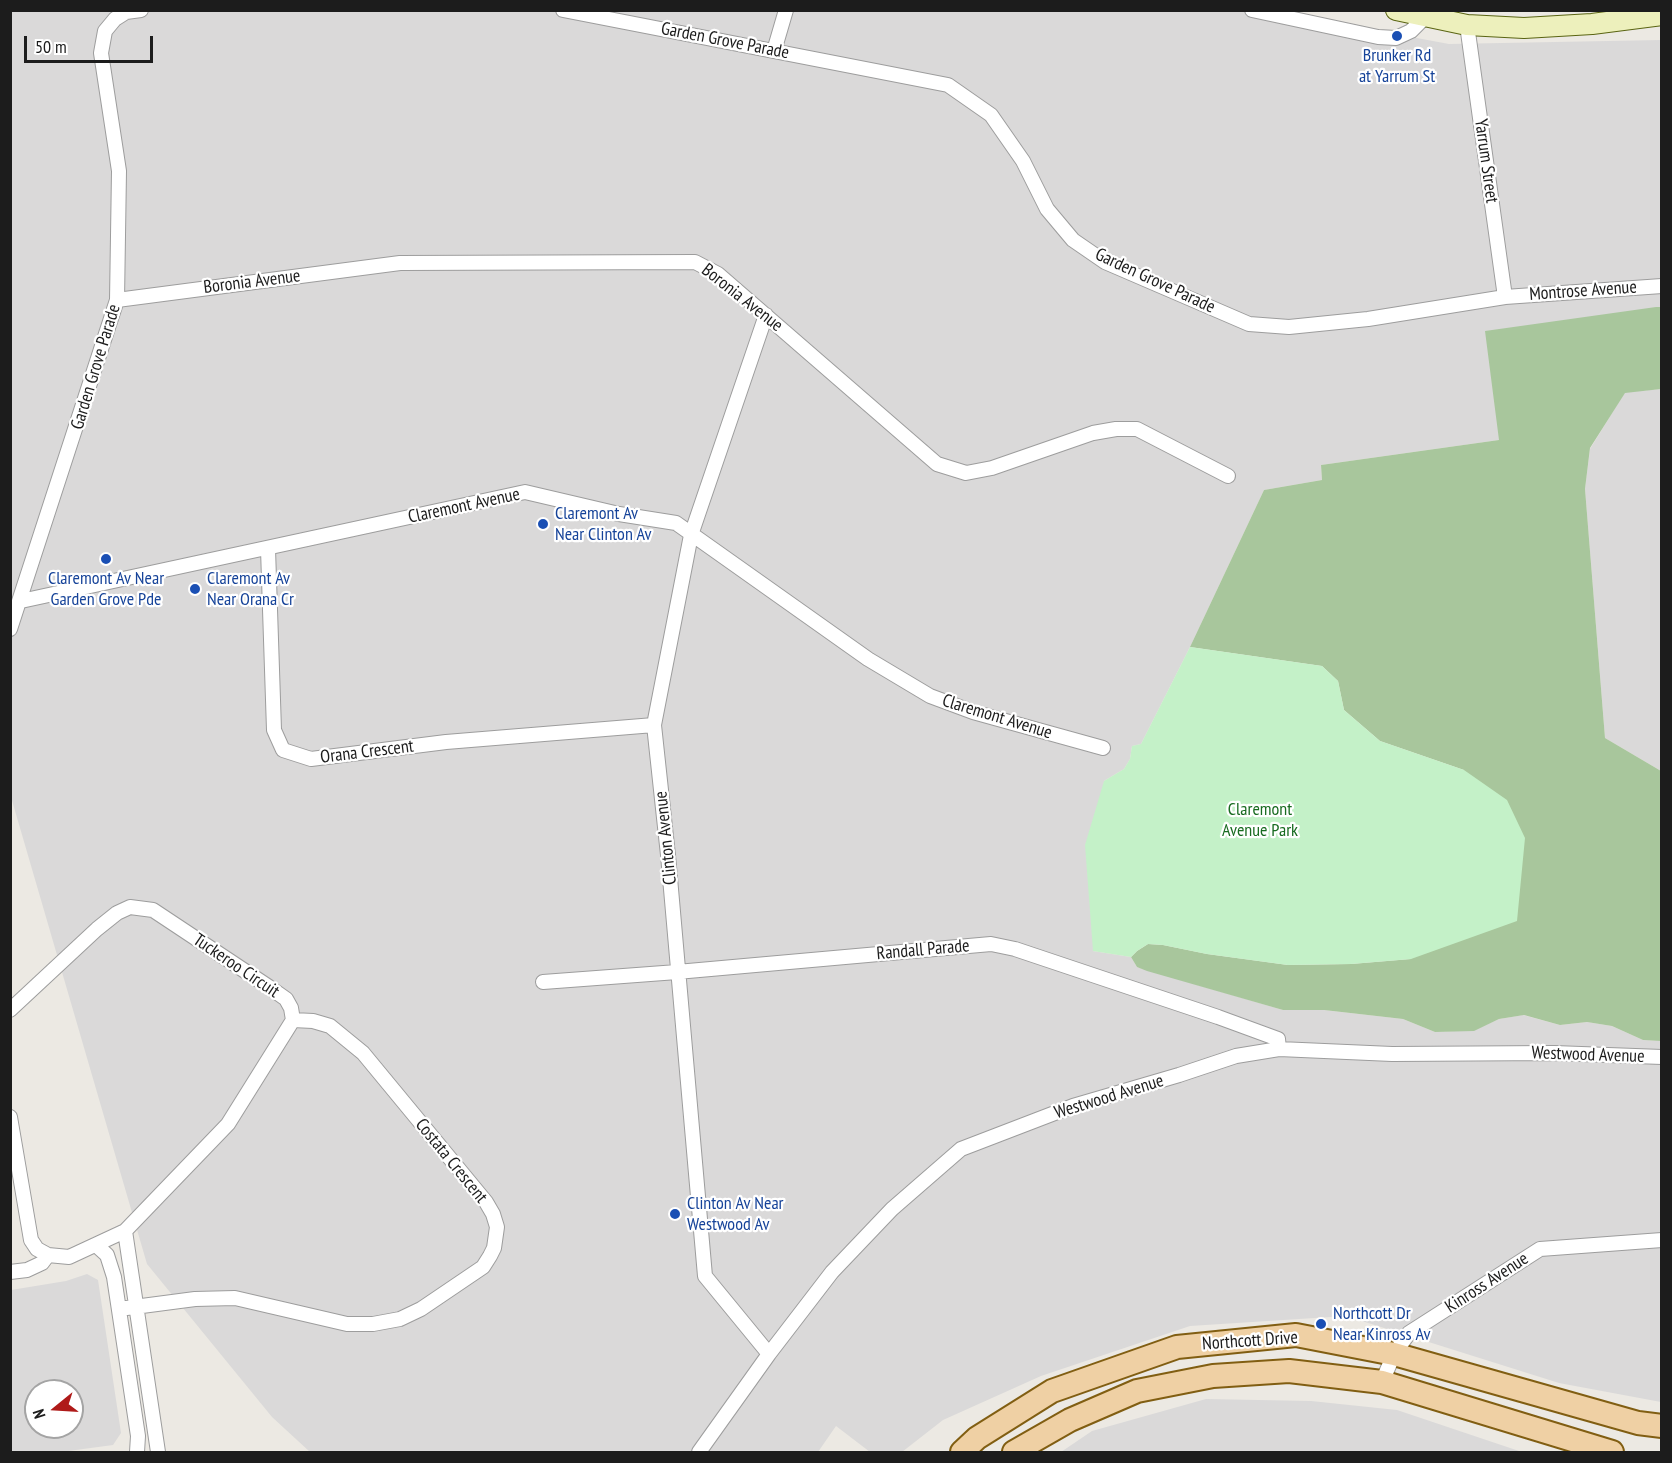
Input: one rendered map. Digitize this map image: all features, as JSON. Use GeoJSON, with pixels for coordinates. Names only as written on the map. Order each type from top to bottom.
{"type":"FeatureCollection","features":[{"type":"Feature","properties":{"kind":"main road"},"geometry":{"type":"LineString","coordinates":[[1396,10],[1467,25],[1524,28],[1593,24],[1662,15]]}},
{"type":"Feature","properties":{"kind":"main road","name":"Northcott Drive"},"geometry":{"type":"LineString","coordinates":[[962,1452],[977,1438],[1052,1391],[1177,1347],[1296,1335],[1394,1354],[1638,1423],[1662,1426]]}},
{"type":"Feature","properties":{"kind":"main road","name":"Northcott Drive"},"geometry":{"type":"LineString","coordinates":[[1014,1452],[1071,1420],[1137,1390],[1213,1376],[1289,1371],[1382,1382],[1612,1452]]}},
{"type":"Feature","properties":{"kind":"street","name":"Garden Grove Parade"},"geometry":{"type":"LineString","coordinates":[[10,629],[21,601],[117,300],[119,171],[101,52],[105,32],[115,19],[126,12],[141,10]]}},
{"type":"Feature","properties":{"kind":"street","name":"Garden Grove Parade"},"geometry":{"type":"LineString","coordinates":[[563,10],[948,85],[991,115],[1023,161],[1047,209],[1073,240],[1105,262],[1249,324],[1289,327],[1346,322],[1506,297]]}},
{"type":"Feature","properties":{"kind":"street"},"geometry":{"type":"LineString","coordinates":[[774,51],[786,10]]}},
{"type":"Feature","properties":{"kind":"street"},"geometry":{"type":"LineString","coordinates":[[1252,10],[1378,37],[1396,38],[1410,31],[1426,16]]}},
{"type":"Feature","properties":{"kind":"street","name":"Yarrum Street"},"geometry":{"type":"LineString","coordinates":[[1467,25],[1506,297]]}},
{"type":"Feature","properties":{"kind":"street","name":"Boronia Avenue"},"geometry":{"type":"LineString","coordinates":[[117,300],[400,263],[695,262],[718,274],[937,464],[966,473],[992,468],[1093,433],[1116,429],[1137,429],[1228,476]]}},
{"type":"Feature","properties":{"kind":"street","name":"Montrose Avenue"},"geometry":{"type":"LineString","coordinates":[[1506,297],[1662,286]]}},
{"type":"Feature","properties":{"kind":"street","name":"Clinton Avenue"},"geometry":{"type":"LineString","coordinates":[[766,315],[691,535],[654,725],[705,1276],[769,1354]]}},
{"type":"Feature","properties":{"kind":"street","name":"Claremont Avenue"},"geometry":{"type":"LineString","coordinates":[[21,601],[525,492],[619,514],[676,523],[868,659],[930,696],[973,712],[1103,748]]}},
{"type":"Feature","properties":{"kind":"street","name":"Orana Crescent"},"geometry":{"type":"LineString","coordinates":[[268,549],[274,730],[283,750],[310,759],[446,742],[654,725]]}},
{"type":"Feature","properties":{"kind":"street","name":"Tuckeroo Circuit"},"geometry":{"type":"LineString","coordinates":[[10,1010],[97,928],[117,913],[130,908],[153,910],[269,987],[286,999],[291,1008],[293,1020]]}},
{"type":"Feature","properties":{"kind":"street","name":"Randall Parade"},"geometry":{"type":"LineString","coordinates":[[543,982],[991,944],[1015,948],[1238,1024],[1278,1039],[1279,1049]]}},
{"type":"Feature","properties":{"kind":"street"},"geometry":{"type":"LineString","coordinates":[[10,1117],[31,1240],[37,1249],[48,1255],[69,1257],[125,1231],[228,1124],[293,1020]]}},
{"type":"Feature","properties":{"kind":"street","name":"Costata Crescent"},"geometry":{"type":"LineString","coordinates":[[119,1309],[195,1299],[235,1298],[347,1324],[374,1324],[400,1319],[421,1309],[483,1267],[490,1256],[494,1248],[497,1227],[486,1202],[363,1053],[330,1026],[313,1021],[293,1020]]}},
{"type":"Feature","properties":{"kind":"street","name":"Westwood Avenue"},"geometry":{"type":"LineString","coordinates":[[699,1452],[769,1354],[832,1272],[892,1209],[962,1149],[1072,1106],[1236,1056],[1279,1049],[1392,1054],[1554,1053],[1662,1057]]}},
{"type":"Feature","properties":{"kind":"street"},"geometry":{"type":"LineString","coordinates":[[125,1231],[158,1452]]}},
{"type":"Feature","properties":{"kind":"street","name":"Kinross Avenue"},"geometry":{"type":"LineString","coordinates":[[1382,1382],[1394,1354],[1409,1333],[1540,1250],[1662,1240]]}},
{"type":"Feature","properties":{"kind":"street"},"geometry":{"type":"LineString","coordinates":[[96,1245],[107,1256],[112,1268],[138,1436],[137,1452]]}},
{"type":"Feature","properties":{"kind":"street"},"geometry":{"type":"LineString","coordinates":[[10,1272],[27,1270],[42,1263],[48,1255]]}},
{"type":"Feature","properties":{"kind":"shaded area"},"geometry":{"type":"Polygon","coordinates":[[[1266,10],[1449,44],[1661,40],[1661,307],[1656,307],[1499,440],[1321,465],[1322,480],[1264,490],[1190,647],[1141,744],[1132,746],[1130,759],[1124,769],[1104,781],[1093,951],[1131,957],[1137,967],[1283,1010],[1324,1010],[1403,1019],[1435,1032],[1474,1030],[1499,1019],[1523,1015],[1560,1025],[1587,1022],[1612,1026],[1643,1040],[1661,1041],[1661,1402],[1559,1383],[1346,1316],[1190,1326],[1041,1376],[943,1420],[902,1452],[870,1452],[836,1426],[818,1452],[310,1452],[272,1417],[147,1264],[11,797],[10,11],[1266,10]]]}},
{"type":"Feature","properties":{"kind":"shaded area"},"geometry":{"type":"Polygon","coordinates":[[[1661,389],[1661,771],[1605,738],[1585,489],[1590,449],[1625,392],[1661,389]]]}},
{"type":"Feature","properties":{"kind":"shaded area"},"geometry":{"type":"Polygon","coordinates":[[[87,1274],[98,1280],[121,1433],[113,1445],[61,1452],[11,1452],[11,1290],[66,1281],[87,1274]]]}},
{"type":"Feature","properties":{"kind":"shaded area"},"geometry":{"type":"Polygon","coordinates":[[[1206,1399],[1311,1401],[1397,1410],[1522,1452],[1061,1452],[1092,1431],[1206,1399]]]}},
{"type":"Feature","properties":{"kind":"green space"},"geometry":{"type":"Polygon","coordinates":[[[1661,307],[1661,389],[1625,393],[1590,448],[1585,489],[1605,738],[1661,771],[1661,1041],[1643,1040],[1612,1026],[1587,1022],[1560,1025],[1524,1015],[1499,1019],[1474,1031],[1435,1032],[1403,1019],[1324,1010],[1283,1010],[1137,967],[1131,957],[1148,944],[1288,965],[1351,964],[1411,959],[1464,770],[1380,741],[1344,710],[1338,681],[1322,666],[1190,647],[1264,490],[1322,480],[1321,465],[1499,440],[1485,331],[1661,307]]]}},
{"type":"Feature","properties":{"kind":"green space","name":"Claremont Avenue Park"},"geometry":{"type":"Polygon","coordinates":[[[1190,647],[1322,666],[1338,681],[1344,710],[1380,741],[1464,770],[1507,800],[1525,838],[1517,921],[1411,959],[1351,964],[1288,965],[1148,944],[1131,957],[1093,951],[1085,845],[1104,781],[1124,769],[1130,759],[1132,746],[1141,744],[1190,647]]]}},
{"type":"Feature","properties":{"kind":"place","name":"Brunker Rd at Yarrum St"},"geometry":{"type":"Point","coordinates":[1397,36]}},
{"type":"Feature","properties":{"kind":"place","name":"Claremont Av Near Clinton Av"},"geometry":{"type":"Point","coordinates":[543,524]}},
{"type":"Feature","properties":{"kind":"place","name":"Claremont Av Near Garden Grove Pde"},"geometry":{"type":"Point","coordinates":[106,559]}},
{"type":"Feature","properties":{"kind":"place","name":"Claremont Av Near Orana Cr"},"geometry":{"type":"Point","coordinates":[195,589]}},
{"type":"Feature","properties":{"kind":"place","name":"Clinton Av Near Westwood Av"},"geometry":{"type":"Point","coordinates":[675,1214]}},
{"type":"Feature","properties":{"kind":"place","name":"Northcott Dr Near Kinross Av"},"geometry":{"type":"Point","coordinates":[1321,1324]}}]}
